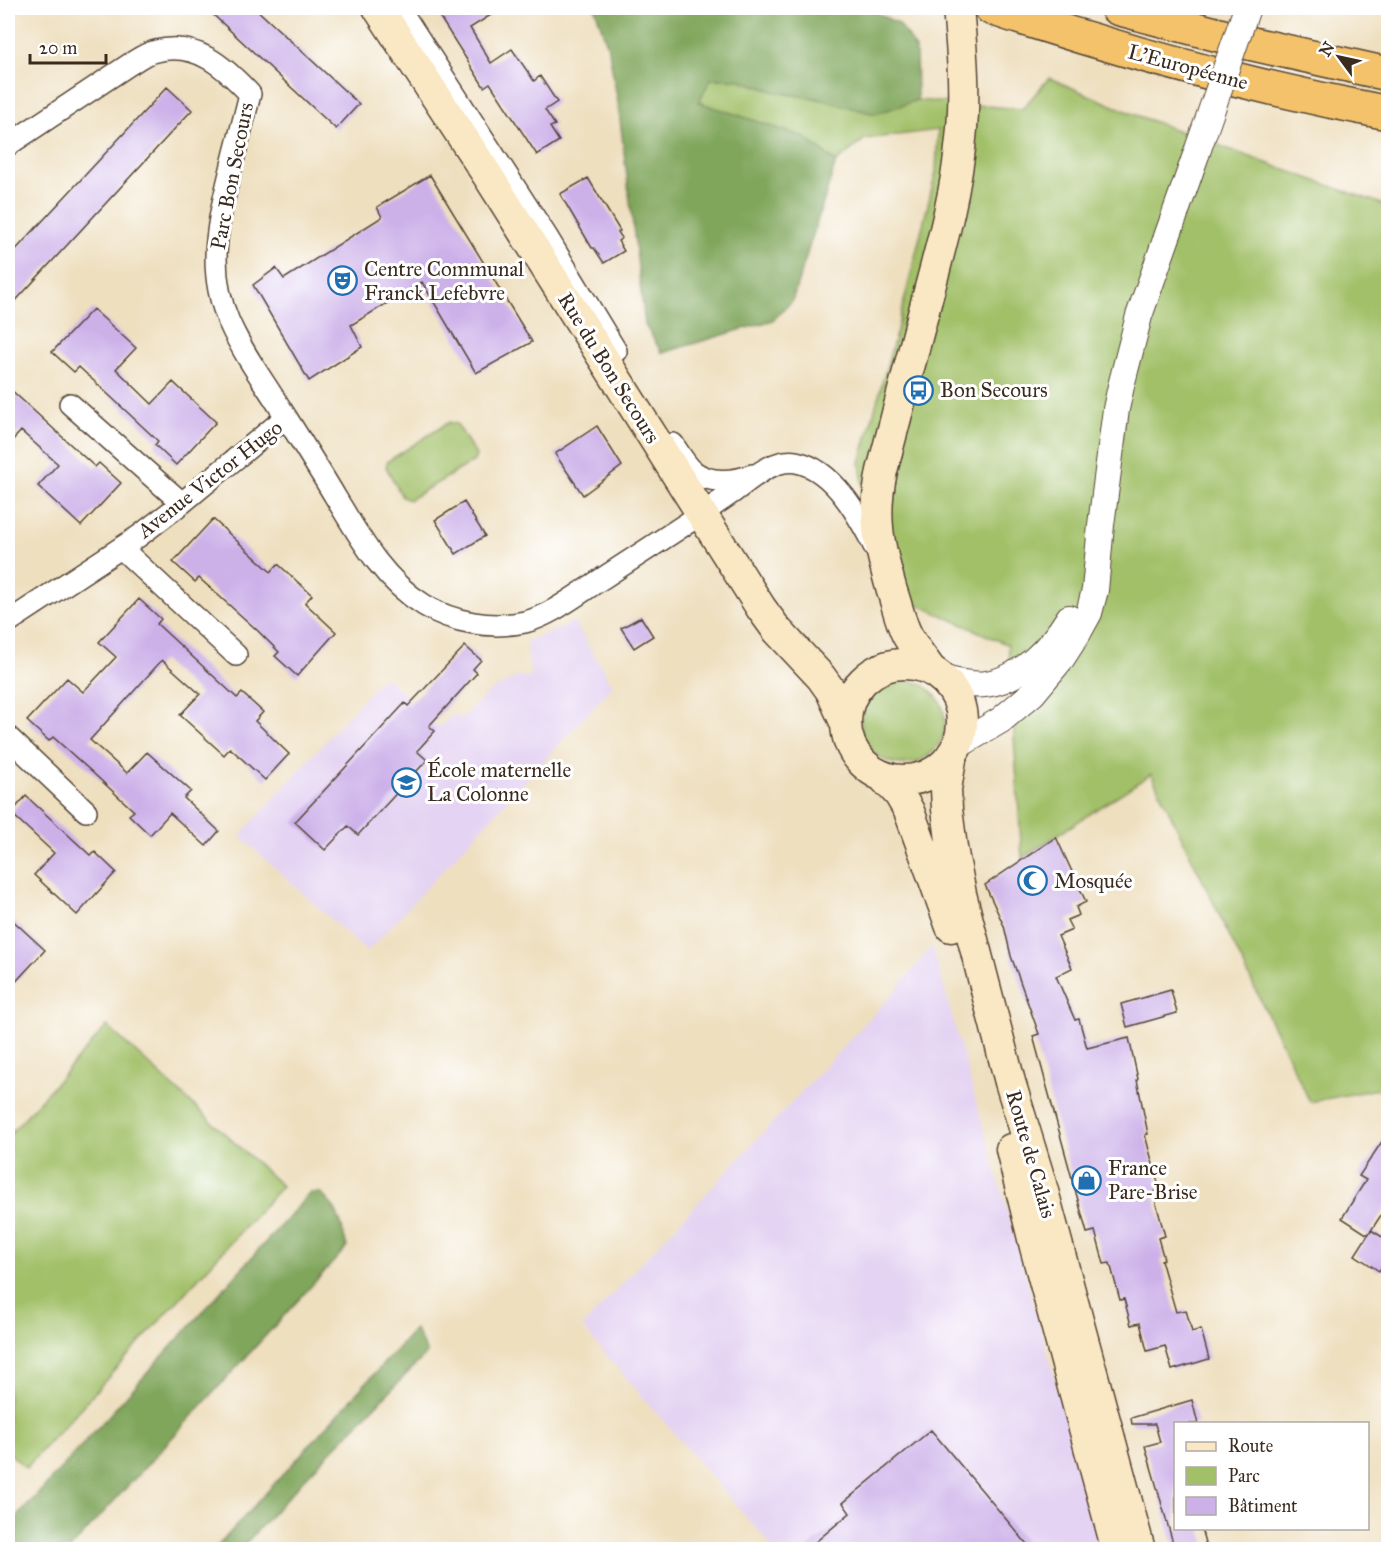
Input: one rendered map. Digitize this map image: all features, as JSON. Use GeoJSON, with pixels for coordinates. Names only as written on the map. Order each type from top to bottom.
{"type":"FeatureCollection","features":[{"type":"Feature","properties":{"kind":"highway","name":"L'Européenne"},"geometry":{"type":"LineString","coordinates":[[991,8],[1194,70],[1289,93],[1389,113]]}},
{"type":"Feature","properties":{"kind":"highway","name":"L'Européenne"},"geometry":{"type":"LineString","coordinates":[[1117,8],[1265,47],[1389,74]]}},
{"type":"Feature","properties":{"kind":"main road","name":"Rue du Bon Secours"},"geometry":{"type":"LineString","coordinates":[[378,8],[490,179],[761,608],[777,630],[817,672],[831,691],[845,722]]}},
{"type":"Feature","properties":{"kind":"main road"},"geometry":{"type":"LineString","coordinates":[[937,675],[918,665],[899,663],[886,666],[862,680],[851,696],[845,722],[846,734],[856,755],[868,768],[882,776],[900,780],[924,777],[940,768],[954,750],[962,724],[960,708],[954,692],[937,675],[912,643],[903,625],[886,569],[876,523],[879,485],[952,205],[959,159],[963,97],[958,8]]}},
{"type":"Feature","properties":{"kind":"main road","name":"Route de Calais"},"geometry":{"type":"LineString","coordinates":[[954,750],[947,781],[946,799],[961,894],[1010,1082],[1040,1180],[1140,1550]]}},
{"type":"Feature","properties":{"kind":"main road","name":"Route de Calais"},"geometry":{"type":"LineString","coordinates":[[882,776],[899,795],[909,811],[939,890],[964,970],[1000,1098],[1027,1215],[1116,1550]]}},
{"type":"Feature","properties":{"kind":"street","name":"Rue du Bon Secours"},"geometry":{"type":"LineString","coordinates":[[399,8],[547,237],[688,466],[700,475],[715,480],[734,480],[761,472]]}},
{"type":"Feature","properties":{"kind":"street"},"geometry":{"type":"LineString","coordinates":[[954,750],[1011,712],[1042,682],[1062,658],[1084,623],[1092,601],[1096,579],[1116,409],[1129,352],[1139,316],[1247,8]]}},
{"type":"Feature","properties":{"kind":"street","name":"Parc Bon Secours"},"geometry":{"type":"LineString","coordinates":[[8,145],[130,63],[155,51],[192,51],[206,57],[219,64],[250,93],[220,214],[216,257],[218,287],[223,307],[237,338],[286,417]]}},
{"type":"Feature","properties":{"kind":"street"},"geometry":{"type":"LineString","coordinates":[[70,404],[182,503]]}},
{"type":"Feature","properties":{"kind":"street","name":"Avenue Victor Hugo"},"geometry":{"type":"LineString","coordinates":[[8,622],[139,536],[286,417],[366,547],[389,576],[425,606],[464,621],[497,624],[526,621],[539,617],[702,514],[761,472]]}},
{"type":"Feature","properties":{"kind":"street"},"geometry":{"type":"LineString","coordinates":[[761,472],[778,464],[796,462],[825,477],[854,509],[886,569]]}},
{"type":"Feature","properties":{"kind":"street"},"geometry":{"type":"LineString","coordinates":[[937,675],[978,684],[995,682],[1026,666],[1053,642],[1072,614],[1081,595],[1101,525]]}},
{"type":"Feature","properties":{"kind":"street"},"geometry":{"type":"LineString","coordinates":[[121,548],[236,655]]}},
{"type":"Feature","properties":{"kind":"street"},"geometry":{"type":"LineString","coordinates":[[8,737],[86,811]]}},
{"type":"Feature","properties":{"kind":"shaded area","name":"École maternelle La Colonne"},"geometry":{"type":"Polygon","coordinates":[[[573,621],[613,686],[367,952],[240,836],[384,676],[439,727],[454,714],[461,719],[490,691],[519,676],[531,677],[526,641],[565,627],[573,621]]]}},
{"type":"Feature","properties":{"kind":"shaded area"},"geometry":{"type":"Polygon","coordinates":[[[932,946],[1103,1549],[774,1549],[582,1327],[898,988],[932,946]]]}},
{"type":"Feature","properties":{"kind":"green space"},"geometry":{"type":"Polygon","coordinates":[[[595,8],[867,8],[899,24],[916,49],[917,100],[875,114],[819,99],[776,92],[737,79],[711,79],[698,102],[804,137],[836,162],[792,301],[773,320],[662,353],[645,325],[618,103],[609,51],[595,8]]]}},
{"type":"Feature","properties":{"kind":"green space"},"geometry":{"type":"Polygon","coordinates":[[[1049,78],[1133,114],[1388,206],[1388,1087],[1310,1102],[1151,774],[1022,858],[1008,645],[912,602],[865,502],[860,463],[897,330],[936,172],[938,130],[865,139],[836,162],[803,137],[698,103],[711,79],[737,79],[776,92],[819,99],[875,114],[917,100],[1022,109],[1049,78]]]}},
{"type":"Feature","properties":{"kind":"green space"},"geometry":{"type":"Polygon","coordinates":[[[449,422],[457,424],[476,455],[474,461],[409,500],[402,497],[386,467],[388,461],[449,422]]]}},
{"type":"Feature","properties":{"kind":"green space"},"geometry":{"type":"Polygon","coordinates":[[[895,680],[911,680],[927,687],[938,698],[945,714],[942,738],[933,752],[911,764],[895,764],[879,757],[868,746],[861,730],[861,714],[868,698],[879,687],[895,680]]]}},
{"type":"Feature","properties":{"kind":"green space"},"geometry":{"type":"Polygon","coordinates":[[[107,1026],[282,1186],[26,1468],[8,1452],[8,1136],[107,1026]]]}},
{"type":"Feature","properties":{"kind":"green space"},"geometry":{"type":"Polygon","coordinates":[[[310,1193],[321,1193],[335,1209],[347,1247],[70,1549],[8,1549],[8,1527],[310,1193]]]}},
{"type":"Feature","properties":{"kind":"green space"},"geometry":{"type":"Polygon","coordinates":[[[415,1329],[427,1353],[305,1478],[243,1549],[215,1549],[415,1329]]]}},
{"type":"Feature","properties":{"kind":"building"},"geometry":{"type":"Polygon","coordinates":[[[206,8],[255,8],[359,104],[336,129],[206,8]]]}},
{"type":"Feature","properties":{"kind":"building"},"geometry":{"type":"Polygon","coordinates":[[[434,8],[502,8],[470,28],[491,63],[512,49],[534,81],[540,76],[557,102],[545,110],[555,125],[550,127],[559,141],[537,155],[490,83],[484,87],[434,8]]]}},
{"type":"Feature","properties":{"kind":"building"},"geometry":{"type":"Polygon","coordinates":[[[167,87],[192,110],[8,309],[8,258],[167,87]]]}},
{"type":"Feature","properties":{"kind":"building"},"geometry":{"type":"Polygon","coordinates":[[[430,175],[532,342],[476,373],[422,282],[351,325],[362,347],[309,381],[253,285],[276,268],[284,279],[382,217],[377,207],[430,175]]]}},
{"type":"Feature","properties":{"kind":"building"},"geometry":{"type":"Polygon","coordinates":[[[588,178],[622,238],[618,241],[624,251],[604,263],[592,248],[560,194],[588,178]]]}},
{"type":"Feature","properties":{"kind":"building"},"geometry":{"type":"Polygon","coordinates":[[[93,309],[136,348],[116,369],[152,404],[173,382],[216,422],[176,465],[155,445],[158,441],[79,367],[74,372],[52,352],[93,309]]]}},
{"type":"Feature","properties":{"kind":"building"},"geometry":{"type":"Polygon","coordinates":[[[8,387],[95,467],[99,463],[121,483],[81,526],[38,486],[58,464],[21,431],[8,445],[8,387]]]}},
{"type":"Feature","properties":{"kind":"building"},"geometry":{"type":"Polygon","coordinates":[[[597,426],[622,466],[583,495],[555,454],[597,426]]]}},
{"type":"Feature","properties":{"kind":"building"},"geometry":{"type":"Polygon","coordinates":[[[464,502],[485,536],[456,554],[435,520],[464,502]]]}},
{"type":"Feature","properties":{"kind":"building"},"geometry":{"type":"Polygon","coordinates":[[[213,519],[271,572],[278,564],[312,595],[305,603],[336,632],[297,676],[275,656],[279,652],[257,630],[199,578],[195,582],[173,562],[213,519]]]}},
{"type":"Feature","properties":{"kind":"building"},"geometry":{"type":"Polygon","coordinates":[[[139,599],[161,619],[157,624],[237,698],[242,693],[263,712],[255,721],[289,754],[265,780],[230,748],[224,755],[180,715],[200,694],[162,660],[90,740],[127,773],[147,752],[191,791],[184,798],[219,831],[206,846],[170,813],[150,835],[129,815],[134,811],[53,737],[49,741],[27,721],[67,678],[83,692],[116,657],[99,642],[139,599]]]}},
{"type":"Feature","properties":{"kind":"building"},"geometry":{"type":"Polygon","coordinates":[[[641,617],[653,636],[634,648],[621,628],[641,617]]]}},
{"type":"Feature","properties":{"kind":"building"},"geometry":{"type":"Polygon","coordinates":[[[465,646],[481,660],[473,669],[477,673],[429,726],[435,731],[417,751],[427,760],[358,835],[348,826],[325,850],[295,822],[405,703],[408,706],[465,646]]]}},
{"type":"Feature","properties":{"kind":"building"},"geometry":{"type":"Polygon","coordinates":[[[26,796],[91,856],[95,852],[116,872],[77,915],[34,875],[54,853],[11,813],[26,796]]]}},
{"type":"Feature","properties":{"kind":"building"},"geometry":{"type":"Polygon","coordinates":[[[1056,837],[1086,902],[1076,907],[1079,915],[1067,920],[1072,930],[1058,936],[1072,968],[1056,976],[1075,1020],[1079,1019],[1087,1048],[1129,1038],[1148,1134],[1145,1135],[1160,1190],[1153,1192],[1165,1236],[1158,1238],[1164,1259],[1161,1260],[1176,1312],[1186,1310],[1192,1332],[1201,1329],[1209,1359],[1172,1370],[1165,1346],[1147,1351],[1140,1323],[1131,1325],[1124,1299],[1120,1300],[1110,1263],[1104,1264],[1095,1231],[1087,1233],[1033,1036],[1039,1034],[1011,956],[1004,926],[985,885],[1056,837]]]}},
{"type":"Feature","properties":{"kind":"building"},"geometry":{"type":"Polygon","coordinates":[[[8,916],[45,950],[8,990],[8,916]]]}},
{"type":"Feature","properties":{"kind":"building"},"geometry":{"type":"Polygon","coordinates":[[[1171,990],[1177,1013],[1127,1027],[1121,1004],[1171,990]]]}},
{"type":"Feature","properties":{"kind":"building"},"geometry":{"type":"Polygon","coordinates":[[[1389,1131],[1389,1203],[1368,1235],[1342,1218],[1366,1180],[1359,1176],[1389,1131]]]}},
{"type":"Feature","properties":{"kind":"building"},"geometry":{"type":"Polygon","coordinates":[[[1371,1230],[1389,1241],[1389,1273],[1381,1268],[1379,1271],[1355,1255],[1371,1230]]]}},
{"type":"Feature","properties":{"kind":"building"},"geometry":{"type":"Polygon","coordinates":[[[1192,1400],[1198,1422],[1174,1422],[1174,1530],[1202,1530],[1207,1550],[1175,1550],[1145,1446],[1160,1442],[1155,1424],[1132,1424],[1131,1418],[1192,1400]]]}},
{"type":"Feature","properties":{"kind":"building"},"geometry":{"type":"Polygon","coordinates":[[[931,1430],[1032,1550],[806,1550],[850,1513],[843,1503],[931,1430]]]}},
{"type":"Feature","properties":{"kind":"place","name":"Centre Communal Franck Lefebvre"},"geometry":{"type":"Point","coordinates":[343,281]}},
{"type":"Feature","properties":{"kind":"place","name":"Bon Secours"},"geometry":{"type":"Point","coordinates":[919,390]}},
{"type":"Feature","properties":{"kind":"place","name":"École maternelle La Colonne"},"geometry":{"type":"Point","coordinates":[406,782]}},
{"type":"Feature","properties":{"kind":"place","name":"Mosquée"},"geometry":{"type":"Point","coordinates":[1033,881]}},
{"type":"Feature","properties":{"kind":"place","name":"France Pare-Brise"},"geometry":{"type":"Point","coordinates":[1087,1180]}}]}
